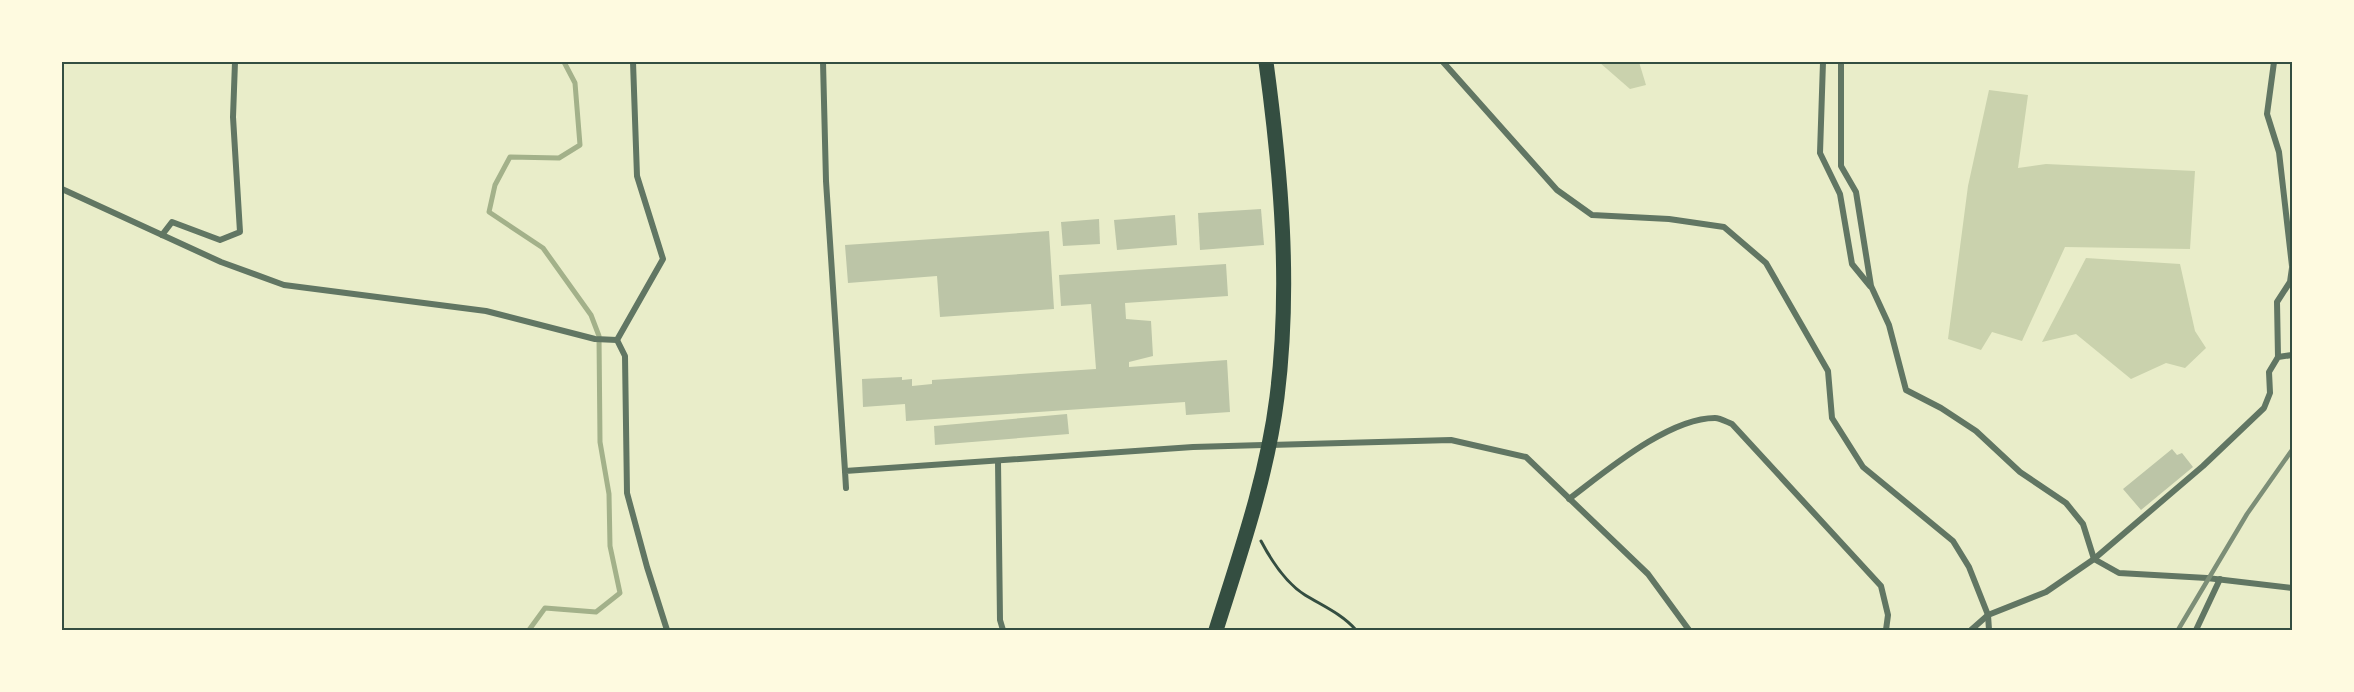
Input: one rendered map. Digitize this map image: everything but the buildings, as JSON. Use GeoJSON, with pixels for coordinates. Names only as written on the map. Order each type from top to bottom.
{"type":"FeatureCollection","features":[{"type":"Feature","properties":{"kind":"main road"},"geometry":{"type":"LineString","coordinates":[[1216,630],[1248,529],[1277,399],[1281,352],[1284,235],[1280,170],[1266,62]]}},
{"type":"Feature","properties":{"kind":"street"},"geometry":{"type":"LineString","coordinates":[[162,235],[172,222],[220,240],[240,232],[233,117],[234,62]]}},
{"type":"Feature","properties":{"kind":"street"},"geometry":{"type":"LineString","coordinates":[[616,340],[663,259],[637,176],[633,62]]}},
{"type":"Feature","properties":{"kind":"street"},"geometry":{"type":"LineString","coordinates":[[823,62],[826,181],[846,488]]}},
{"type":"Feature","properties":{"kind":"street"},"geometry":{"type":"LineString","coordinates":[[1443,62],[1557,190],[1592,215],[1670,219],[1724,227],[1767,263],[1828,371],[1832,418],[1863,467],[1953,541],[1969,567],[1988,615],[1989,630]]}},
{"type":"Feature","properties":{"kind":"street"},"geometry":{"type":"LineString","coordinates":[[1823,62],[1820,153],[1840,194],[1852,264],[1871,286]]}},
{"type":"Feature","properties":{"kind":"street"},"geometry":{"type":"LineString","coordinates":[[1841,62],[1841,166],[1856,192],[1871,286],[1889,325],[1906,390],[1941,408],[1976,431],[2020,472],[2066,504],[2083,524],[2094,559],[2119,573],[2220,579],[2292,588]]}},
{"type":"Feature","properties":{"kind":"street"},"geometry":{"type":"LineString","coordinates":[[1971,630],[1988,615],[2046,592],[2094,559],[2203,466],[2264,408],[2270,393],[2269,372],[2278,357],[2277,302],[2290,282],[2292,267],[2279,152],[2267,114],[2274,62]]}},
{"type":"Feature","properties":{"kind":"street"},"geometry":{"type":"LineString","coordinates":[[62,189],[221,262],[284,285],[486,311],[595,339],[616,340]]}},
{"type":"Feature","properties":{"kind":"street"},"geometry":{"type":"LineString","coordinates":[[616,340],[625,356],[624,413],[627,493],[667,630]]}},
{"type":"Feature","properties":{"kind":"street"},"geometry":{"type":"LineString","coordinates":[[2278,357],[2292,355]]}},
{"type":"Feature","properties":{"kind":"street"},"geometry":{"type":"LineString","coordinates":[[1569,499],[1644,443],[1678,426],[1716,417],[1732,424],[1881,586],[1888,615],[1886,630]]}},
{"type":"Feature","properties":{"kind":"street"},"geometry":{"type":"LineString","coordinates":[[844,471],[1193,447],[1451,440],[1526,457],[1648,574],[1689,630]]}},
{"type":"Feature","properties":{"kind":"street"},"geometry":{"type":"LineString","coordinates":[[998,461],[997,498],[1003,630]]}},
{"type":"Feature","properties":{"kind":"street"},"geometry":{"type":"LineString","coordinates":[[2196,630],[2220,579]]}},
{"type":"Feature","properties":{"kind":"path"},"geometry":{"type":"LineString","coordinates":[[1248,529],[1260,540],[1272,561],[1303,594],[1335,612],[1356,630]]}},
{"type":"Feature","properties":{"kind":"green space"},"geometry":{"type":"Polygon","coordinates":[[[1599,62],[1639,62],[1646,85],[1630,89],[1599,62]]]}},
{"type":"Feature","properties":{"kind":"green space"},"geometry":{"type":"Polygon","coordinates":[[[1989,90],[2028,95],[2018,168],[2046,164],[2195,171],[2190,249],[2065,247],[2022,341],[1992,332],[1981,350],[1948,339],[1968,186],[1989,90]]]}},
{"type":"Feature","properties":{"kind":"green space"},"geometry":{"type":"Polygon","coordinates":[[[2086,258],[2180,264],[2195,331],[2206,348],[2185,368],[2166,363],[2131,379],[2076,334],[2042,342],[2086,258]]]}},
{"type":"Feature","properties":{"kind":"waterway"},"geometry":{"type":"LineString","coordinates":[[529,630],[545,608],[596,612],[620,593],[610,546],[609,494],[600,442],[599,336],[591,315],[543,248],[489,212],[495,185],[510,157],[559,158],[580,145],[575,83],[564,62]]}},
{"type":"Feature","properties":{"kind":"railway"},"geometry":{"type":"LineString","coordinates":[[2178,630],[2247,514],[2292,450]]}}]}
